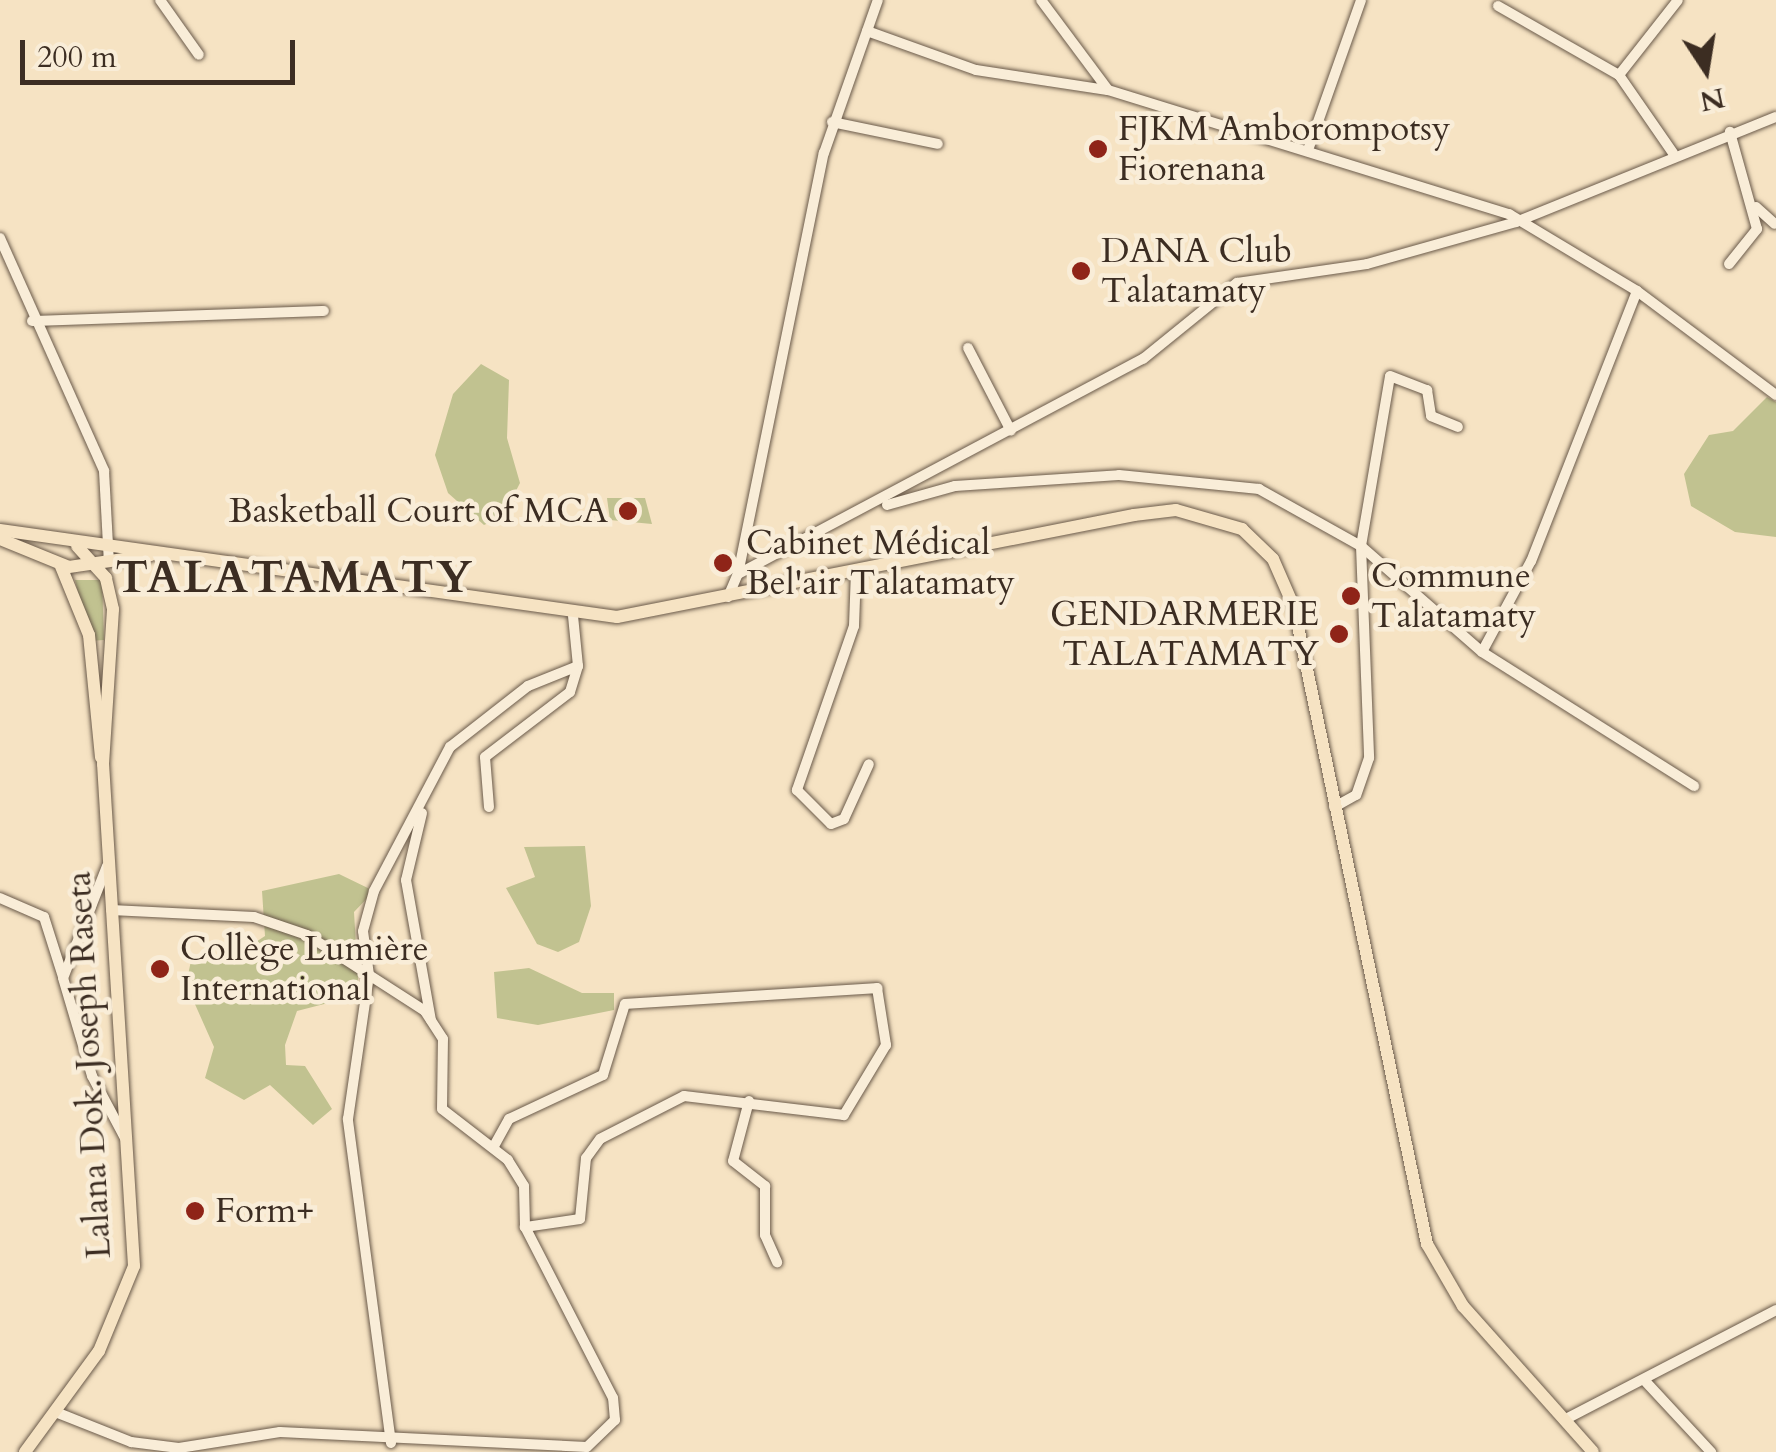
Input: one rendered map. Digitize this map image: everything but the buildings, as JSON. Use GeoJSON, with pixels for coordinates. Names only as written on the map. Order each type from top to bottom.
{"type":"FeatureCollection","features":[{"type":"Feature","properties":{"kind":"main road"},"geometry":{"type":"LineString","coordinates":[[0,530],[76,546],[168,553],[573,616],[728,598],[1176,510],[1242,529],[1273,559],[1294,606],[1428,1244],[1463,1306],[1593,1452]]}},
{"type":"Feature","properties":{"kind":"main road"},"geometry":{"type":"LineString","coordinates":[[0,539],[60,564],[102,564],[168,553]]}},
{"type":"Feature","properties":{"kind":"main road"},"geometry":{"type":"LineString","coordinates":[[60,564],[76,546]]}},
{"type":"Feature","properties":{"kind":"main road"},"geometry":{"type":"LineString","coordinates":[[76,546],[102,564],[106,578],[112,643],[103,764]]}},
{"type":"Feature","properties":{"kind":"main road"},"geometry":{"type":"LineString","coordinates":[[60,564],[80,598],[90,648],[103,764]]}},
{"type":"Feature","properties":{"kind":"main road"},"geometry":{"type":"LineString","coordinates":[[90,648],[112,643]]}},
{"type":"Feature","properties":{"kind":"main road","name":"Lalana Dok. Joseph Raseta"},"geometry":{"type":"LineString","coordinates":[[25,1452],[58,1413],[107,1336],[134,1266],[103,764]]}},
{"type":"Feature","properties":{"kind":"street"},"geometry":{"type":"LineString","coordinates":[[728,598],[738,574],[832,122],[878,0]]}},
{"type":"Feature","properties":{"kind":"street"},"geometry":{"type":"LineString","coordinates":[[1042,0],[1108,90]]}},
{"type":"Feature","properties":{"kind":"street"},"geometry":{"type":"LineString","coordinates":[[1308,150],[1362,0]]}},
{"type":"Feature","properties":{"kind":"street"},"geometry":{"type":"LineString","coordinates":[[1619,75],[1678,0]]}},
{"type":"Feature","properties":{"kind":"street"},"geometry":{"type":"LineString","coordinates":[[164,1],[199,55]]}},
{"type":"Feature","properties":{"kind":"street"},"geometry":{"type":"LineString","coordinates":[[1498,6],[1619,75],[1673,153]]}},
{"type":"Feature","properties":{"kind":"street"},"geometry":{"type":"LineString","coordinates":[[867,30],[976,70],[1108,90],[1390,171],[1516,222],[1637,290],[1776,395]]}},
{"type":"Feature","properties":{"kind":"street"},"geometry":{"type":"LineString","coordinates":[[738,574],[870,510],[1142,359],[1237,283],[1367,264],[1516,222],[1673,153],[1776,117]]}},
{"type":"Feature","properties":{"kind":"street"},"geometry":{"type":"LineString","coordinates":[[832,122],[938,144]]}},
{"type":"Feature","properties":{"kind":"street"},"geometry":{"type":"LineString","coordinates":[[1730,132],[1740,186],[1775,224]]}},
{"type":"Feature","properties":{"kind":"street"},"geometry":{"type":"LineString","coordinates":[[1729,264],[1749,248],[1755,206]]}},
{"type":"Feature","properties":{"kind":"street"},"geometry":{"type":"LineString","coordinates":[[0,238],[32,321],[104,471],[110,546],[102,564]]}},
{"type":"Feature","properties":{"kind":"street"},"geometry":{"type":"LineString","coordinates":[[1482,652],[1530,562],[1637,290]]}},
{"type":"Feature","properties":{"kind":"street"},"geometry":{"type":"LineString","coordinates":[[32,321],[324,310]]}},
{"type":"Feature","properties":{"kind":"street"},"geometry":{"type":"LineString","coordinates":[[968,348],[1011,430]]}},
{"type":"Feature","properties":{"kind":"street"},"geometry":{"type":"LineString","coordinates":[[1334,807],[1356,795],[1369,758],[1362,546],[1390,376],[1427,390],[1431,416],[1458,427]]}},
{"type":"Feature","properties":{"kind":"street"},"geometry":{"type":"LineString","coordinates":[[870,510],[955,486],[1120,475],[1259,490],[1362,546],[1482,652],[1694,786]]}},
{"type":"Feature","properties":{"kind":"street"},"geometry":{"type":"LineString","coordinates":[[856,571],[854,626],[797,790],[831,824],[844,819],[870,764]]}},
{"type":"Feature","properties":{"kind":"street"},"geometry":{"type":"LineString","coordinates":[[489,807],[485,757],[570,692],[578,666],[573,616]]}},
{"type":"Feature","properties":{"kind":"street"},"geometry":{"type":"LineString","coordinates":[[391,1442],[348,1119],[369,975],[363,932],[374,891],[422,807],[450,747],[528,686],[578,666]]}},
{"type":"Feature","properties":{"kind":"street"},"geometry":{"type":"LineString","coordinates":[[58,1413],[132,1442],[179,1448],[280,1432],[554,1450],[602,1438],[616,1408],[525,1227],[524,1186],[494,1146],[442,1109],[447,1066],[431,1022],[406,880],[422,807]]}},
{"type":"Feature","properties":{"kind":"street"},"geometry":{"type":"LineString","coordinates":[[63,978],[108,865]]}},
{"type":"Feature","properties":{"kind":"street"},"geometry":{"type":"LineString","coordinates":[[0,898],[44,917],[92,1076],[129,1146]]}},
{"type":"Feature","properties":{"kind":"street"},"geometry":{"type":"LineString","coordinates":[[111,910],[254,916],[307,935],[431,1022]]}},
{"type":"Feature","properties":{"kind":"street"},"geometry":{"type":"LineString","coordinates":[[494,1146],[509,1118],[604,1075],[625,1004],[877,988],[886,1045],[844,1115],[684,1096],[600,1139],[586,1158],[580,1219],[525,1227]]}},
{"type":"Feature","properties":{"kind":"street"},"geometry":{"type":"LineString","coordinates":[[748,1101],[733,1161],[765,1186],[764,1235],[777,1262]]}},
{"type":"Feature","properties":{"kind":"street"},"geometry":{"type":"LineString","coordinates":[[1564,1420],[1646,1382],[1776,1310]]}},
{"type":"Feature","properties":{"kind":"street"},"geometry":{"type":"LineString","coordinates":[[1646,1382],[1710,1452]]}},
{"type":"Feature","properties":{"kind":"green space"},"geometry":{"type":"Polygon","coordinates":[[[481,364],[509,380],[507,438],[520,483],[503,516],[484,525],[448,493],[435,455],[453,394],[481,364]]]}},
{"type":"Feature","properties":{"kind":"green space"},"geometry":{"type":"Polygon","coordinates":[[[1767,397],[1776,402],[1776,537],[1735,532],[1691,506],[1684,474],[1709,435],[1733,431],[1767,397]]]}},
{"type":"Feature","properties":{"kind":"green space","name":"Basketball Court of MCA"},"geometry":{"type":"Polygon","coordinates":[[[607,498],[645,498],[652,524],[610,520],[607,498]]]}},
{"type":"Feature","properties":{"kind":"green space"},"geometry":{"type":"Polygon","coordinates":[[[75,580],[102,580],[104,640],[90,641],[75,580]]]}},
{"type":"Feature","properties":{"kind":"green space"},"geometry":{"type":"Polygon","coordinates":[[[585,846],[591,906],[579,942],[558,952],[537,944],[506,888],[535,877],[524,847],[585,846]]]}},
{"type":"Feature","properties":{"kind":"green space"},"geometry":{"type":"Polygon","coordinates":[[[339,874],[374,891],[354,912],[359,995],[297,1011],[285,1045],[286,1065],[305,1066],[332,1109],[313,1125],[270,1085],[244,1100],[205,1078],[214,1047],[186,984],[191,961],[241,952],[265,936],[262,891],[339,874]]]}},
{"type":"Feature","properties":{"kind":"green space"},"geometry":{"type":"Polygon","coordinates":[[[529,968],[582,993],[614,993],[614,1010],[538,1025],[497,1018],[494,972],[529,968]]]}},
{"type":"Feature","properties":{"kind":"place","name":"FJKM Amborompotsy Fiorenana"},"geometry":{"type":"Point","coordinates":[1098,149]}},
{"type":"Feature","properties":{"kind":"place","name":"DANA Club Talatamaty"},"geometry":{"type":"Point","coordinates":[1081,271]}},
{"type":"Feature","properties":{"kind":"place","name":"Basketball Court of MCA"},"geometry":{"type":"Point","coordinates":[628,511]}},
{"type":"Feature","properties":{"kind":"place","name":"Cabinet Médical Bel'air Talatamaty"},"geometry":{"type":"Point","coordinates":[723,563]}},
{"type":"Feature","properties":{"kind":"place","name":"Commune Talatamaty"},"geometry":{"type":"Point","coordinates":[1351,596]}},
{"type":"Feature","properties":{"kind":"place","name":"GENDARMERIE TALATAMATY"},"geometry":{"type":"Point","coordinates":[1339,634]}},
{"type":"Feature","properties":{"kind":"place","name":"Collège Lumière International"},"geometry":{"type":"Point","coordinates":[160,969]}},
{"type":"Feature","properties":{"kind":"place","name":"Form+"},"geometry":{"type":"Point","coordinates":[195,1211]}},
{"type":"Feature","properties":{"kind":"district","name":"TALATAMATY"},"geometry":{"type":"Point","coordinates":[295,578]}}]}
